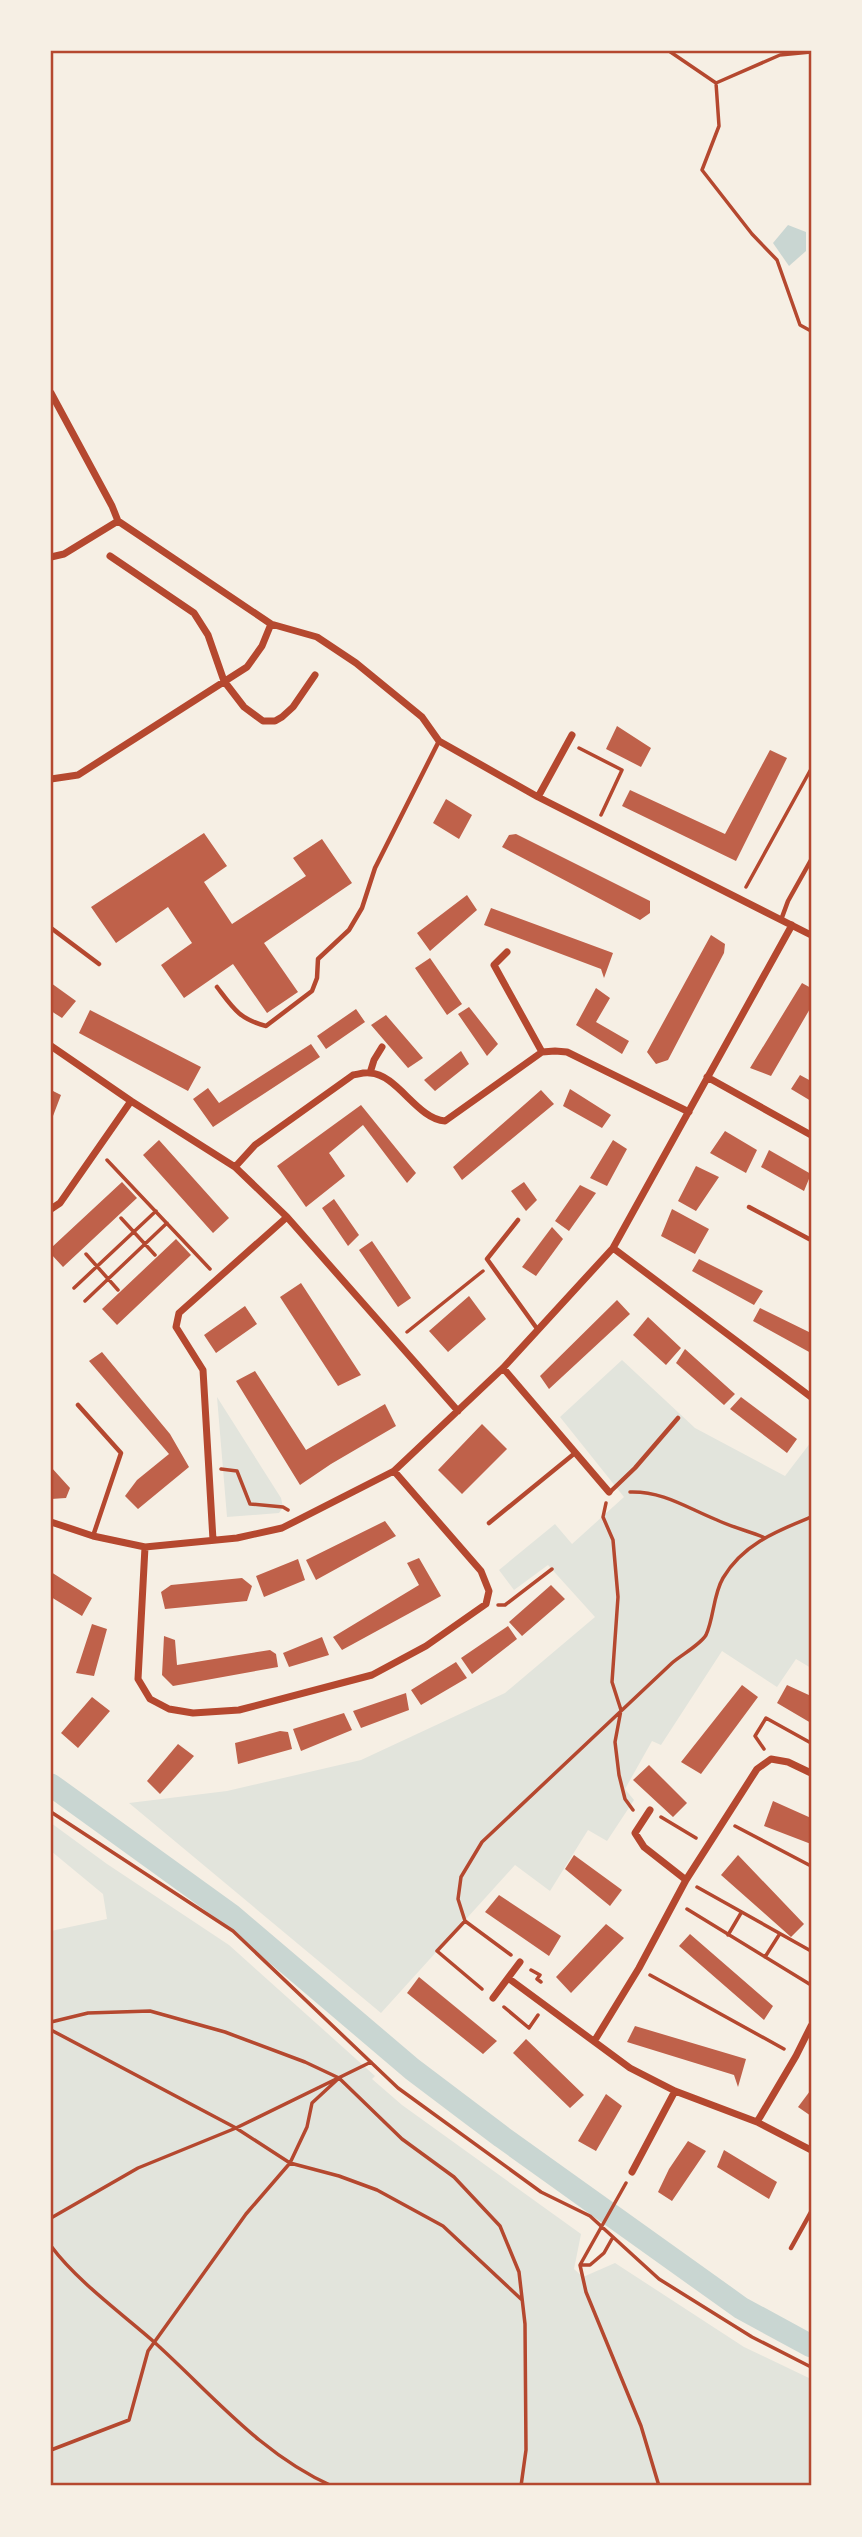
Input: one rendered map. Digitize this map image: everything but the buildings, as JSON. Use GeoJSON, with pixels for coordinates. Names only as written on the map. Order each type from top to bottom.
{"type":"FeatureCollection","features":[{"type":"Feature","properties":{"kind":"street"},"geometry":{"type":"LineString","coordinates":[[51,393],[118,521],[271,624],[317,637],[356,663],[422,717],[439,741],[538,797],[811,935]]}},
{"type":"Feature","properties":{"kind":"street"},"geometry":{"type":"LineString","coordinates":[[51,557],[64,554],[118,521]]}},
{"type":"Feature","properties":{"kind":"street"},"geometry":{"type":"LineString","coordinates":[[110,556],[194,613],[208,635],[224,681],[244,707],[263,721],[275,721],[293,707],[315,675]]}},
{"type":"Feature","properties":{"kind":"street"},"geometry":{"type":"LineString","coordinates":[[51,779],[78,775],[247,667],[262,646],[271,624]]}},
{"type":"Feature","properties":{"kind":"street"},"geometry":{"type":"LineString","coordinates":[[538,797],[570,739]]}},
{"type":"Feature","properties":{"kind":"street"},"geometry":{"type":"LineString","coordinates":[[51,1522],[93,1536],[145,1547],[213,1540],[282,1528],[394,1471],[503,1368],[613,1248],[792,925]]}},
{"type":"Feature","properties":{"kind":"street"},"geometry":{"type":"LineString","coordinates":[[507,952],[494,965],[542,1052]]}},
{"type":"Feature","properties":{"kind":"street"},"geometry":{"type":"LineString","coordinates":[[51,1046],[235,1167],[288,1217],[458,1410]]}},
{"type":"Feature","properties":{"kind":"street"},"geometry":{"type":"LineString","coordinates":[[370,1073],[382,1047]]}},
{"type":"Feature","properties":{"kind":"street"},"geometry":{"type":"LineString","coordinates":[[235,1167],[255,1145],[353,1075],[370,1073],[387,1080],[433,1118],[445,1121],[542,1052],[568,1052],[689,1112]]}},
{"type":"Feature","properties":{"kind":"street"},"geometry":{"type":"LineString","coordinates":[[707,1077],[811,1135]]}},
{"type":"Feature","properties":{"kind":"street"},"geometry":{"type":"LineString","coordinates":[[51,1209],[60,1203],[131,1101]]}},
{"type":"Feature","properties":{"kind":"street"},"geometry":{"type":"LineString","coordinates":[[213,1540],[203,1370],[176,1326],[179,1313],[288,1217]]}},
{"type":"Feature","properties":{"kind":"street"},"geometry":{"type":"LineString","coordinates":[[613,1248],[811,1397]]}},
{"type":"Feature","properties":{"kind":"street"},"geometry":{"type":"LineString","coordinates":[[503,1368],[609,1492]]}},
{"type":"Feature","properties":{"kind":"street"},"geometry":{"type":"LineString","coordinates":[[145,1547],[138,1679],[150,1699],[169,1709],[193,1713],[239,1710],[372,1675],[426,1646],[486,1604],[489,1591],[481,1571],[394,1471]]}},
{"type":"Feature","properties":{"kind":"street"},"geometry":{"type":"LineString","coordinates":[[595,2040],[639,1969],[687,1880],[757,1769],[771,1759],[788,1762],[811,1773]]}},
{"type":"Feature","properties":{"kind":"street"},"geometry":{"type":"LineString","coordinates":[[650,1810],[635,1833],[644,1847],[687,1880]]}},
{"type":"Feature","properties":{"kind":"street"},"geometry":{"type":"LineString","coordinates":[[493,1998],[520,1962]]}},
{"type":"Feature","properties":{"kind":"street"},"geometry":{"type":"LineString","coordinates":[[508,1979],[630,2068],[675,2091],[757,2122],[811,2150]]}},
{"type":"Feature","properties":{"kind":"street"},"geometry":{"type":"LineString","coordinates":[[757,2122],[811,2026]]}},
{"type":"Feature","properties":{"kind":"street"},"geometry":{"type":"LineString","coordinates":[[632,2172],[675,2091]]}},
{"type":"Feature","properties":{"kind":"lane"},"geometry":{"type":"LineString","coordinates":[[217,987],[233,1009],[249,1021],[266,1026],[313,991],[318,959],[349,930],[362,908],[375,868],[439,741]]}},
{"type":"Feature","properties":{"kind":"lane"},"geometry":{"type":"LineString","coordinates":[[781,920],[788,901],[811,860]]}},
{"type":"Feature","properties":{"kind":"lane"},"geometry":{"type":"LineString","coordinates":[[51,928],[99,964]]}},
{"type":"Feature","properties":{"kind":"lane"},"geometry":{"type":"LineString","coordinates":[[749,1207],[811,1240]]}},
{"type":"Feature","properties":{"kind":"lane"},"geometry":{"type":"LineString","coordinates":[[518,1220],[487,1259],[538,1330]]}},
{"type":"Feature","properties":{"kind":"lane"},"geometry":{"type":"LineString","coordinates":[[78,1405],[121,1453],[93,1536]]}},
{"type":"Feature","properties":{"kind":"lane"},"geometry":{"type":"LineString","coordinates":[[609,1492],[635,1468],[678,1418]]}},
{"type":"Feature","properties":{"kind":"lane"},"geometry":{"type":"LineString","coordinates":[[489,1522],[575,1453]]}},
{"type":"Feature","properties":{"kind":"lane"},"geometry":{"type":"LineString","coordinates":[[791,2248],[811,2212]]}},
{"type":"Feature","properties":{"kind":"path"},"geometry":{"type":"LineString","coordinates":[[669,51],[716,83]]}},
{"type":"Feature","properties":{"kind":"path"},"geometry":{"type":"LineString","coordinates":[[716,83],[780,55],[811,52]]}},
{"type":"Feature","properties":{"kind":"path"},"geometry":{"type":"LineString","coordinates":[[716,83],[719,126],[702,170],[752,234],[777,260],[800,325],[811,331]]}},
{"type":"Feature","properties":{"kind":"path"},"geometry":{"type":"LineString","coordinates":[[570,739],[622,770],[596,826]]}},
{"type":"Feature","properties":{"kind":"path"},"geometry":{"type":"LineString","coordinates":[[740,898],[811,769]]}},
{"type":"Feature","properties":{"kind":"path"},"geometry":{"type":"LineString","coordinates":[[97,1149],[219,1278]]}},
{"type":"Feature","properties":{"kind":"path"},"geometry":{"type":"LineString","coordinates":[[74,1288],[156,1211]]}},
{"type":"Feature","properties":{"kind":"path"},"geometry":{"type":"LineString","coordinates":[[121,1218],[155,1255]]}},
{"type":"Feature","properties":{"kind":"path"},"geometry":{"type":"LineString","coordinates":[[85,1301],[167,1223]]}},
{"type":"Feature","properties":{"kind":"path"},"geometry":{"type":"LineString","coordinates":[[86,1254],[118,1290]]}},
{"type":"Feature","properties":{"kind":"path"},"geometry":{"type":"LineString","coordinates":[[397,1340],[489,1265]]}},
{"type":"Feature","properties":{"kind":"path"},"geometry":{"type":"LineString","coordinates":[[208,1466],[237,1471],[250,1504],[283,1507],[302,1519]]}},
{"type":"Feature","properties":{"kind":"path"},"geometry":{"type":"LineString","coordinates":[[641,1824],[625,1799],[615,1742],[621,1710],[612,1682],[618,1597],[613,1540],[603,1517],[609,1492],[644,1491],[673,1499],[717,1521],[763,1537]]}},
{"type":"Feature","properties":{"kind":"path"},"geometry":{"type":"LineString","coordinates":[[464,1921],[458,1899],[461,1877],[482,1842],[621,1710],[705,1636],[723,1578],[740,1556],[763,1537],[811,1517]]}},
{"type":"Feature","properties":{"kind":"path"},"geometry":{"type":"LineString","coordinates":[[486,1604],[505,1605],[552,1569]]}},
{"type":"Feature","properties":{"kind":"path"},"geometry":{"type":"LineString","coordinates":[[771,1759],[755,1737],[766,1718],[811,1743]]}},
{"type":"Feature","properties":{"kind":"path"},"geometry":{"type":"LineString","coordinates":[[650,1810],[709,1846]]}},
{"type":"Feature","properties":{"kind":"path"},"geometry":{"type":"LineString","coordinates":[[51,1812],[233,1931],[398,2088],[530,2184],[590,2216],[659,2279],[752,2337],[811,2367]]}},
{"type":"Feature","properties":{"kind":"path"},"geometry":{"type":"LineString","coordinates":[[724,1820],[811,1866]]}},
{"type":"Feature","properties":{"kind":"path"},"geometry":{"type":"LineString","coordinates":[[687,1880],[811,1951]]}},
{"type":"Feature","properties":{"kind":"path"},"geometry":{"type":"LineString","coordinates":[[676,1902],[811,1985]]}},
{"type":"Feature","properties":{"kind":"path"},"geometry":{"type":"LineString","coordinates":[[728,1935],[741,1913]]}},
{"type":"Feature","properties":{"kind":"path"},"geometry":{"type":"LineString","coordinates":[[765,1957],[779,1935]]}},
{"type":"Feature","properties":{"kind":"path"},"geometry":{"type":"LineString","coordinates":[[639,1969],[796,2056]]}},
{"type":"Feature","properties":{"kind":"path"},"geometry":{"type":"LineString","coordinates":[[51,2022],[88,2013],[150,2011],[225,2032],[305,2062],[339,2078],[402,2140],[454,2177],[500,2226],[519,2272],[523,2300],[526,2450],[521,2486]]}},
{"type":"Feature","properties":{"kind":"path"},"geometry":{"type":"LineString","coordinates":[[51,2030],[236,2128],[290,2163],[339,2176],[377,2190],[443,2226],[523,2300]]}},
{"type":"Feature","properties":{"kind":"path"},"geometry":{"type":"LineString","coordinates":[[51,2218],[138,2168],[236,2128],[371,2062]]}},
{"type":"Feature","properties":{"kind":"path"},"geometry":{"type":"LineString","coordinates":[[51,2450],[129,2420],[148,2351],[246,2214],[290,2163],[307,2127],[312,2103],[339,2078]]}},
{"type":"Feature","properties":{"kind":"path"},"geometry":{"type":"LineString","coordinates":[[632,2172],[580,2265],[586,2292],[640,2426],[659,2486]]}},
{"type":"Feature","properties":{"kind":"path"},"geometry":{"type":"LineString","coordinates":[[580,2265],[590,2265],[604,2253],[613,2238]]}},
{"type":"Feature","properties":{"kind":"path"},"geometry":{"type":"LineString","coordinates":[[51,2246],[115,2309],[277,2456],[332,2486]]}},
{"type":"Feature","properties":{"kind":"shaded area"},"geometry":{"type":"Polygon","coordinates":[[[788,225],[806,232],[806,251],[789,266],[773,243],[788,225]]]}},
{"type":"Feature","properties":{"kind":"shaded area"},"geometry":{"type":"Polygon","coordinates":[[[622,1360],[695,1428],[785,1476],[811,1442],[811,1668],[796,1659],[777,1687],[722,1651],[661,1745],[652,1741],[625,1789],[634,1800],[607,1841],[588,1830],[550,1891],[515,1865],[381,2013],[129,1803],[227,1791],[361,1760],[505,1693],[595,1617],[548,1565],[514,1590],[499,1570],[555,1524],[572,1544],[624,1497],[560,1417],[622,1360]]]}},
{"type":"Feature","properties":{"kind":"shaded area"},"geometry":{"type":"Polygon","coordinates":[[[217,1397],[281,1498],[283,1507],[279,1513],[227,1517],[217,1397]]]}},
{"type":"Feature","properties":{"kind":"shaded area"},"geometry":{"type":"Polygon","coordinates":[[[51,1823],[107,1864],[229,1945],[375,2076],[372,2079],[402,2105],[581,2234],[574,2269],[583,2277],[615,2263],[744,2347],[811,2379],[811,2486],[51,2486],[51,1931],[107,1919],[103,1894],[51,1851],[51,1823]]]}},
{"type":"Feature","properties":{"kind":"waterway"},"geometry":{"type":"LineString","coordinates":[[51,1785],[231,1915],[412,2069],[502,2137],[741,2308],[811,2346]]}}]}
